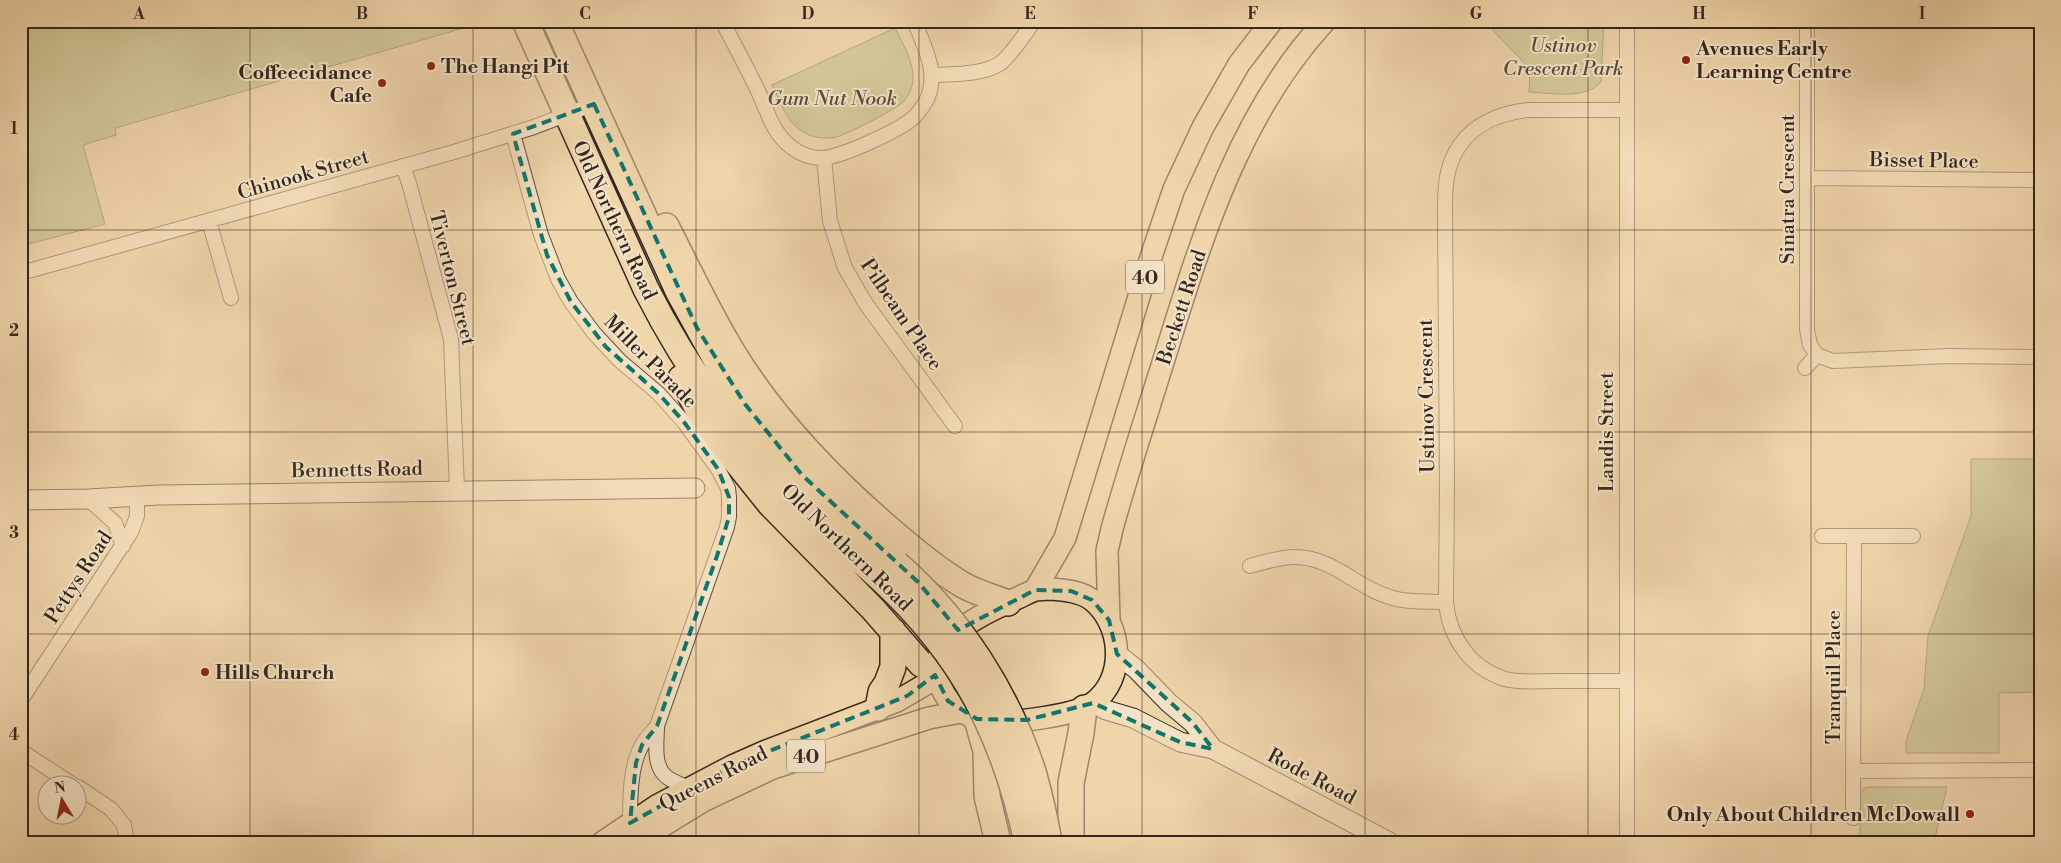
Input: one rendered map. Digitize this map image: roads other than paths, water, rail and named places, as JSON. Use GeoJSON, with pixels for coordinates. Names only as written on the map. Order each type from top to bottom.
{"type":"FeatureCollection","features":[{"type":"Feature","properties":{"kind":"highway","name":"Old Northern Road"},"geometry":{"type":"LineString","coordinates":[[525,21],[646,289],[665,326],[726,418],[808,514],[890,572],[918,582],[965,639],[1007,708],[1034,775],[1049,842]]}},
{"type":"Feature","properties":{"kind":"highway","name":"Old Northern Road"},"geometry":{"type":"LineString","coordinates":[[555,21],[668,269],[697,328],[745,404],[802,475],[890,572],[908,604],[932,631],[966,680],[984,711],[1012,780],[1027,842]]}},
{"type":"Feature","properties":{"kind":"highway"},"geometry":{"type":"LineString","coordinates":[[636,197],[663,220],[734,354],[758,390],[813,458],[846,492],[921,555],[962,585],[1008,603]]}},
{"type":"Feature","properties":{"kind":"highway"},"geometry":{"type":"LineString","coordinates":[[646,289],[651,325],[700,413],[722,444],[770,504],[893,631],[921,664],[938,674]]}},
{"type":"Feature","properties":{"kind":"highway"},"geometry":{"type":"LineString","coordinates":[[878,708],[882,692],[893,667],[893,631]]}},
{"type":"Feature","properties":{"kind":"highway"},"geometry":{"type":"LineString","coordinates":[[1071,842],[1071,783],[1089,705]]}},
{"type":"Feature","properties":{"kind":"highway"},"geometry":{"type":"LineString","coordinates":[[969,715],[986,751],[987,796],[998,842]]}},
{"type":"Feature","properties":{"kind":"main road","name":"Beckett Road"},"geometry":{"type":"LineString","coordinates":[[1036,590],[1068,531],[1153,251],[1174,189],[1204,126],[1238,64],[1272,21]]}},
{"type":"Feature","properties":{"kind":"main road","name":"Beckett Road"},"geometry":{"type":"LineString","coordinates":[[1109,620],[1108,551],[1112,529],[1195,260],[1218,198],[1244,139],[1280,81],[1325,21]]}},
{"type":"Feature","properties":{"kind":"main road","name":"40"},"geometry":{"type":"LineString","coordinates":[[938,674],[938,658],[942,648],[954,632],[1036,590],[1059,589],[1082,595],[1092,600],[1109,620],[1117,654],[1113,676],[1102,694],[1089,705],[1048,717],[1027,720],[992,722],[969,715]]}},
{"type":"Feature","properties":{"kind":"main road","name":"Queens Road"},"geometry":{"type":"LineString","coordinates":[[633,832],[689,788],[766,751],[912,694],[938,674]]}},
{"type":"Feature","properties":{"kind":"main road"},"geometry":{"type":"LineString","coordinates":[[938,674],[940,686],[948,701],[969,715]]}},
{"type":"Feature","properties":{"kind":"main road","name":"Queens Road"},"geometry":{"type":"LineString","coordinates":[[604,842],[633,832],[772,768],[919,721],[969,715]]}},
{"type":"Feature","properties":{"kind":"street"},"geometry":{"type":"LineString","coordinates":[[722,21],[758,90],[776,133],[790,147],[807,157],[824,158],[847,153],[912,118],[927,100],[932,75],[927,53],[914,21]]}},
{"type":"Feature","properties":{"kind":"street"},"geometry":{"type":"LineString","coordinates":[[932,75],[972,73],[1000,63],[1018,44],[1034,21]]}},
{"type":"Feature","properties":{"kind":"street","name":"Landis Street"},"geometry":{"type":"LineString","coordinates":[[1627,21],[1627,842]]}},
{"type":"Feature","properties":{"kind":"street","name":"Sinatra Crescent"},"geometry":{"type":"LineString","coordinates":[[1807,21],[1807,328],[1810,345],[1817,355]]}},
{"type":"Feature","properties":{"kind":"street","name":"Chinook Street"},"geometry":{"type":"LineString","coordinates":[[21,273],[209,222],[513,134],[594,104]]}},
{"type":"Feature","properties":{"kind":"street","name":"Ustinov Crescent"},"geometry":{"type":"LineString","coordinates":[[1626,110],[1528,110],[1501,114],[1477,127],[1467,136],[1452,161],[1448,172],[1445,210],[1446,602],[1449,622],[1458,641],[1473,660],[1494,674],[1517,681],[1627,682]]}},
{"type":"Feature","properties":{"kind":"street","name":"Miller Parade"},"geometry":{"type":"LineString","coordinates":[[513,134],[547,254],[571,302],[606,347],[658,392],[669,405],[718,469],[728,488],[730,507],[727,527],[657,726],[642,745],[636,763],[630,798],[633,832]]}},
{"type":"Feature","properties":{"kind":"street","name":"Pilbeam Place"},"geometry":{"type":"LineString","coordinates":[[824,158],[830,221],[845,268],[866,304],[955,426]]}},
{"type":"Feature","properties":{"kind":"street","name":"Tiverton Street"},"geometry":{"type":"LineString","coordinates":[[403,166],[451,339],[457,490]]}},
{"type":"Feature","properties":{"kind":"street","name":"Bisset Place"},"geometry":{"type":"LineString","coordinates":[[1808,178],[2040,180]]}},
{"type":"Feature","properties":{"kind":"street"},"geometry":{"type":"LineString","coordinates":[[209,222],[231,298]]}},
{"type":"Feature","properties":{"kind":"street"},"geometry":{"type":"LineString","coordinates":[[1805,368],[1817,355],[1833,361],[1948,356],[2040,358]]}},
{"type":"Feature","properties":{"kind":"street","name":"Bennetts Road"},"geometry":{"type":"LineString","coordinates":[[21,500],[457,490],[694,488]]}},
{"type":"Feature","properties":{"kind":"street","name":"Pettys Road"},"geometry":{"type":"LineString","coordinates":[[21,700],[131,532],[137,516],[137,496]]}},
{"type":"Feature","properties":{"kind":"street"},"geometry":{"type":"LineString","coordinates":[[88,499],[115,524],[122,546]]}},
{"type":"Feature","properties":{"kind":"street"},"geometry":{"type":"LineString","coordinates":[[1822,536],[1913,536]]}},
{"type":"Feature","properties":{"kind":"street","name":"Tranquil Place"},"geometry":{"type":"LineString","coordinates":[[1853,818],[1854,536]]}},
{"type":"Feature","properties":{"kind":"street"},"geometry":{"type":"LineString","coordinates":[[1250,566],[1293,557],[1313,558],[1332,566],[1373,591],[1394,599],[1446,602]]}},
{"type":"Feature","properties":{"kind":"street","name":"Rode Road"},"geometry":{"type":"LineString","coordinates":[[1117,654],[1136,669],[1169,703],[1193,723],[1213,749]]}},
{"type":"Feature","properties":{"kind":"street","name":"Rode Road"},"geometry":{"type":"LineString","coordinates":[[1089,705],[1133,718],[1180,742],[1213,749],[1389,842]]}},
{"type":"Feature","properties":{"kind":"street","name":"Miller Parade"},"geometry":{"type":"LineString","coordinates":[[657,726],[657,756],[662,773],[689,788]]}},
{"type":"Feature","properties":{"kind":"street"},"geometry":{"type":"LineString","coordinates":[[21,750],[61,776]]}},
{"type":"Feature","properties":{"kind":"street"},"geometry":{"type":"LineString","coordinates":[[1853,771],[2040,770]]}},
{"type":"Feature","properties":{"kind":"street"},"geometry":{"type":"LineString","coordinates":[[88,794],[111,809],[124,825],[127,842]]}},
{"type":"Feature","properties":{"kind":"place","name":"Avenues Early Learning Centre"},"geometry":{"type":"Point","coordinates":[1686,60]}},
{"type":"Feature","properties":{"kind":"place","name":"The Hangi Pit"},"geometry":{"type":"Point","coordinates":[431,66]}},
{"type":"Feature","properties":{"kind":"place","name":"Coffeecidance Cafe"},"geometry":{"type":"Point","coordinates":[382,83]}},
{"type":"Feature","properties":{"kind":"place","name":"Hills Church"},"geometry":{"type":"Point","coordinates":[205,672]}},
{"type":"Feature","properties":{"kind":"place","name":"Only About Children McDowall"},"geometry":{"type":"Point","coordinates":[1970,814]}},
{"type":"Feature","properties":{"kind":"park label","name":"Ustinov Crescent Park"},"geometry":{"type":"Point","coordinates":[1563,56]}},
{"type":"Feature","properties":{"kind":"park label","name":"Gum Nut Nook"},"geometry":{"type":"Point","coordinates":[832,98]}}]}
